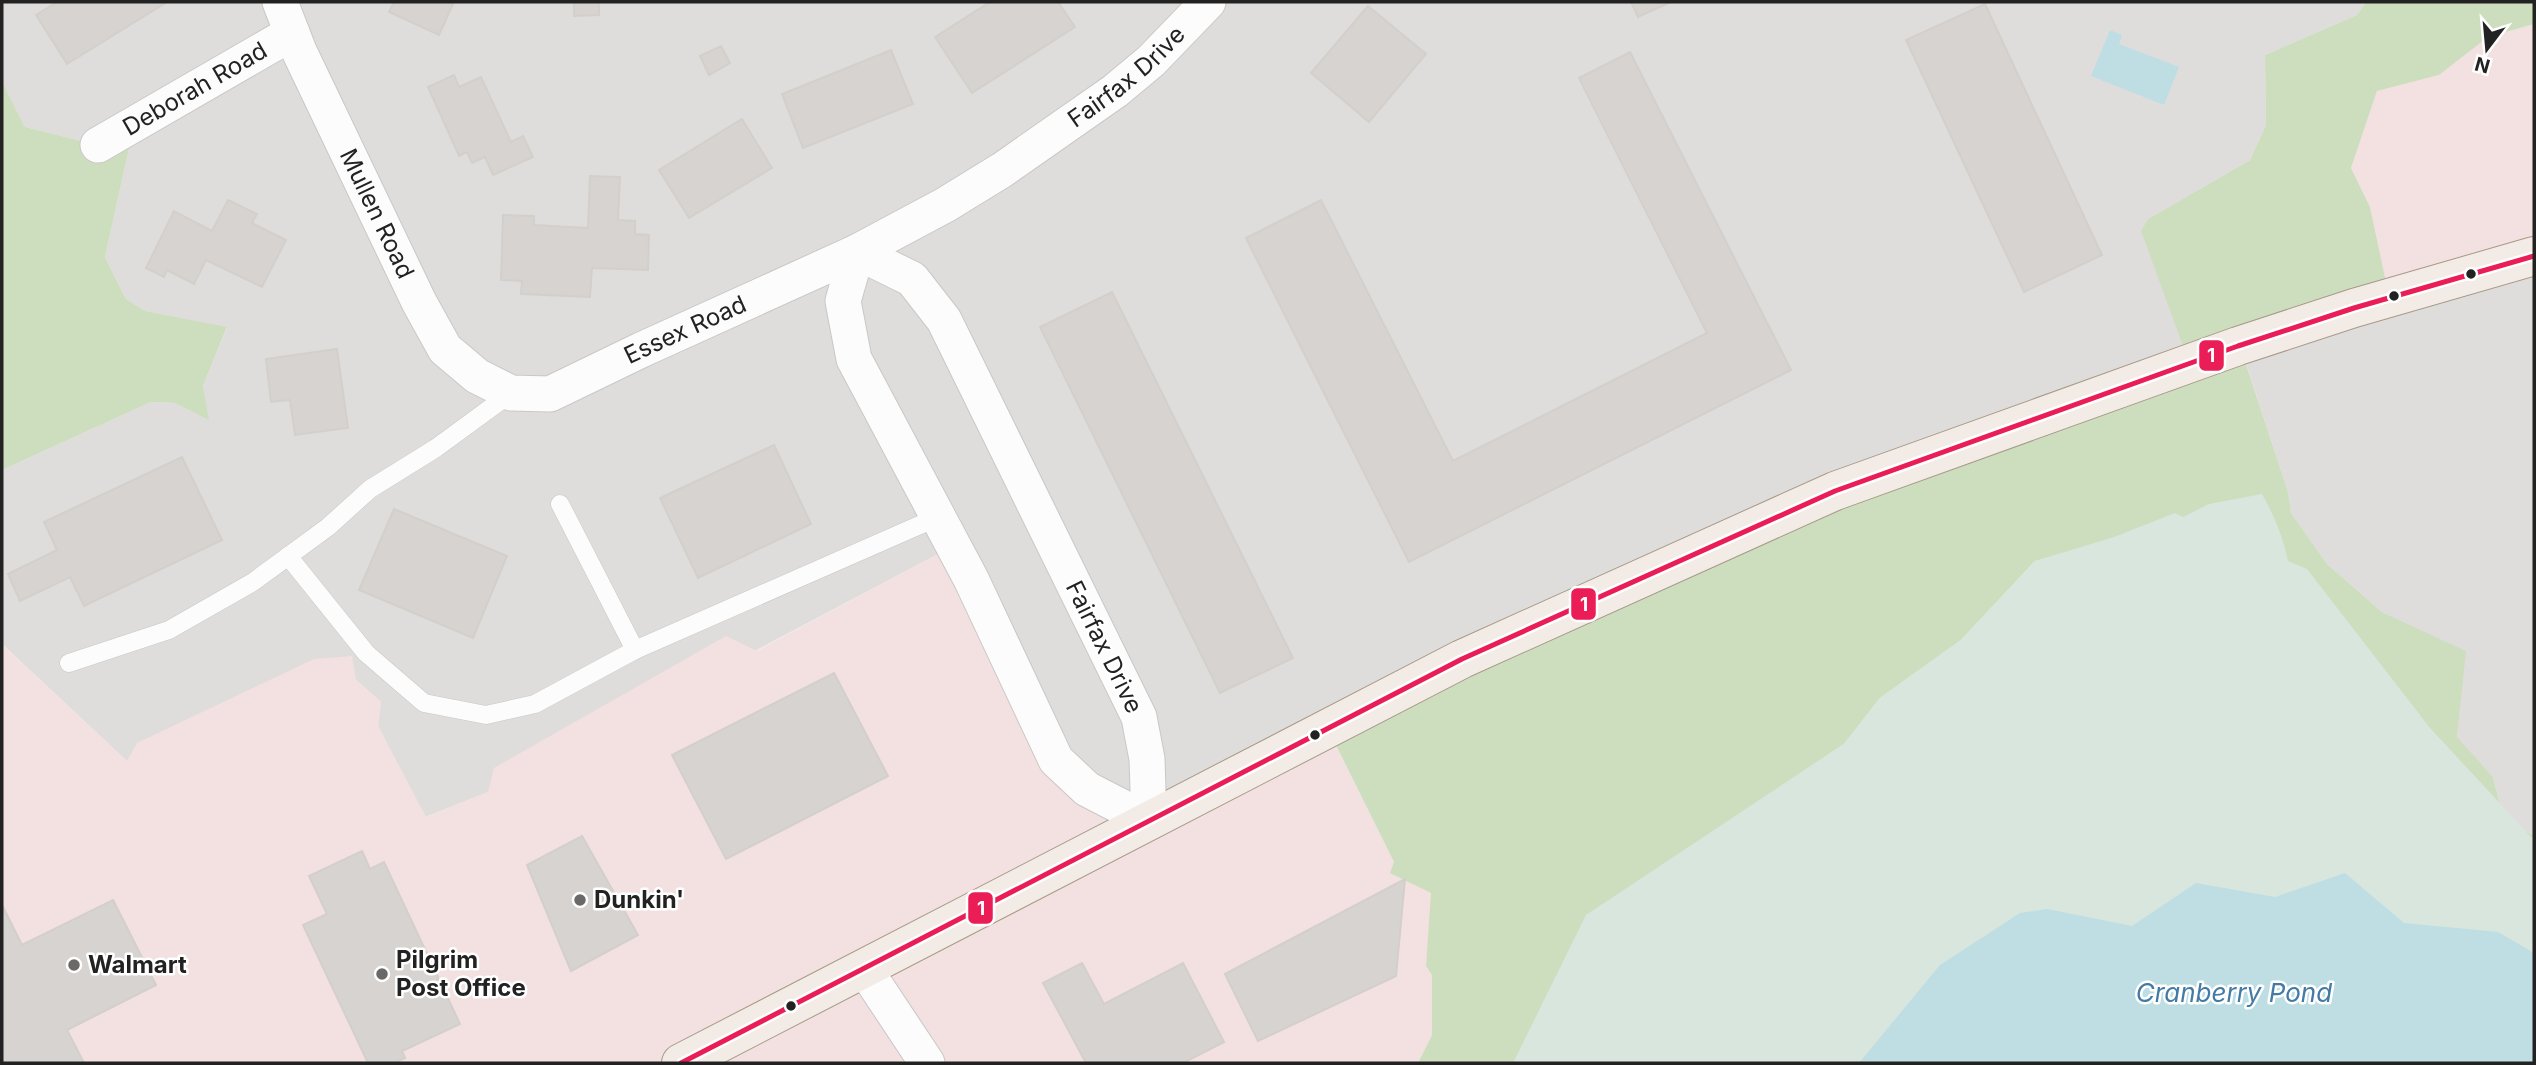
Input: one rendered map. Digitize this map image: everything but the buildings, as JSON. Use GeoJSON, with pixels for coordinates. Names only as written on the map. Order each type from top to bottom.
{"type":"FeatureCollection","features":[{"type":"Feature","properties":{"kind":"main road"},"geometry":{"type":"LineString","coordinates":[[681,1063],[1462,659],[1835,491],[2250,342],[2354,308],[2534,256]]}},
{"type":"Feature","properties":{"kind":"street","name":"Fairfax Drive"},"geometry":{"type":"LineString","coordinates":[[857,252],[904,228],[990,177],[1085,114],[1151,61],[1208,2]]}},
{"type":"Feature","properties":{"kind":"street","name":"Deborah Road"},"geometry":{"type":"LineString","coordinates":[[98,145],[286,18]]}},
{"type":"Feature","properties":{"kind":"street","name":"Mullen Road"},"geometry":{"type":"LineString","coordinates":[[286,18],[419,302],[445,349],[477,376],[511,393]]}},
{"type":"Feature","properties":{"kind":"street","name":"Fairfax Drive"},"geometry":{"type":"LineString","coordinates":[[857,252],[912,279],[944,320],[1139,717],[1147,759],[1149,821]]}},
{"type":"Feature","properties":{"kind":"street","name":"Essex Road"},"geometry":{"type":"LineString","coordinates":[[511,393],[550,394],[857,252]]}},
{"type":"Feature","properties":{"kind":"street"},"geometry":{"type":"LineString","coordinates":[[857,252],[843,301],[854,359],[971,579],[1056,760],[1087,789],[1149,821]]}},
{"type":"Feature","properties":{"kind":"street"},"geometry":{"type":"LineString","coordinates":[[864,968],[927,1063]]}},
{"type":"Feature","properties":{"kind":"lane"},"geometry":{"type":"LineString","coordinates":[[69,663],[169,630],[253,582],[328,527],[370,489],[436,448],[511,393]]}},
{"type":"Feature","properties":{"kind":"lane"},"geometry":{"type":"LineString","coordinates":[[560,505],[635,650]]}},
{"type":"Feature","properties":{"kind":"lane"},"geometry":{"type":"LineString","coordinates":[[288,556],[366,653],[424,703],[486,715],[534,704],[635,650],[938,517]]}},
{"type":"Feature","properties":{"kind":"shaded area"},"geometry":{"type":"Polygon","coordinates":[[[2,2],[2366,2],[2357,15],[2265,55],[2266,125],[2250,160],[2148,219],[2187,358],[1179,810],[1078,785],[940,553],[488,792],[425,817],[378,726],[381,702],[356,680],[127,761],[2,644],[2,470],[151,402],[175,403],[208,419],[203,386],[227,328],[145,311],[126,299],[105,257],[132,135],[98,145],[25,127],[2,81],[2,2]]]}},
{"type":"Feature","properties":{"kind":"shaded area"},"geometry":{"type":"Polygon","coordinates":[[[2534,24],[2534,264],[2390,301],[2370,207],[2351,168],[2377,91],[2439,75],[2488,37],[2534,24]]]}},
{"type":"Feature","properties":{"kind":"shaded area"},"geometry":{"type":"Polygon","coordinates":[[[2534,264],[2534,836],[2503,817],[2493,777],[2457,738],[2465,651],[2382,612],[2327,564],[2291,513],[2288,492],[2241,348],[2534,264]]]}},
{"type":"Feature","properties":{"kind":"shaded area"},"geometry":{"type":"Polygon","coordinates":[[[2262,494],[2278,526],[2288,561],[2307,569],[2430,728],[2534,840],[2534,990],[1913,1063],[1513,1063],[1586,915],[1845,743],[1880,698],[1961,640],[2035,561],[2114,537],[2175,513],[2183,517],[2209,504],[2262,494]]]}},
{"type":"Feature","properties":{"kind":"shaded area"},"geometry":{"type":"Polygon","coordinates":[[[940,553],[1051,758],[1127,818],[1331,735],[1394,862],[1432,892],[1426,966],[1432,975],[1432,1035],[1418,1063],[2,1063],[2,645],[127,761],[137,743],[314,659],[352,656],[356,680],[381,702],[378,726],[426,817],[488,792],[494,768],[726,636],[757,651],[940,553]]]}},
{"type":"Feature","properties":{"kind":"green space"},"geometry":{"type":"Polygon","coordinates":[[[2366,2],[2534,2],[2534,24],[2488,37],[2439,75],[2377,91],[2351,168],[2370,207],[2390,301],[2241,349],[2288,492],[2291,513],[2327,564],[2382,612],[2466,651],[2457,737],[2493,777],[2503,817],[2534,836],[2534,953],[2156,530],[2035,561],[1961,640],[1880,698],[1841,748],[1524,1063],[1418,1063],[1432,1035],[1432,975],[1426,966],[1431,893],[1390,873],[1394,862],[1331,735],[1337,726],[2187,357],[2141,231],[2148,219],[2250,160],[2266,125],[2265,55],[2357,15],[2366,2]]]}},
{"type":"Feature","properties":{"kind":"green space"},"geometry":{"type":"Polygon","coordinates":[[[2,81],[25,127],[98,145],[132,135],[105,257],[126,299],[145,311],[227,327],[203,386],[209,420],[175,403],[151,402],[2,470],[2,81]]]}},
{"type":"Feature","properties":{"kind":"water"},"geometry":{"type":"Polygon","coordinates":[[[2110,30],[2122,35],[2119,44],[2179,67],[2164,105],[2091,76],[2110,30]]]}},
{"type":"Feature","properties":{"kind":"water","name":"Cranberry Pond"},"geometry":{"type":"Polygon","coordinates":[[[2345,873],[2404,923],[2498,932],[2534,953],[2534,1063],[1859,1063],[1940,965],[2020,913],[2047,909],[2132,926],[2196,883],[2275,897],[2345,873]]]}},
{"type":"Feature","properties":{"kind":"transit line","name":"1"},"geometry":{"type":"LineString","coordinates":[[681,1063],[1462,659],[1835,491],[2238,346],[2354,308],[2534,256]]}},
{"type":"Feature","properties":{"kind":"place","name":"Dunkin'"},"geometry":{"type":"Point","coordinates":[580,900]}},
{"type":"Feature","properties":{"kind":"place","name":"Walmart"},"geometry":{"type":"Point","coordinates":[74,965]}},
{"type":"Feature","properties":{"kind":"place","name":"Pilgrim Post Office"},"geometry":{"type":"Point","coordinates":[382,974]}}]}
